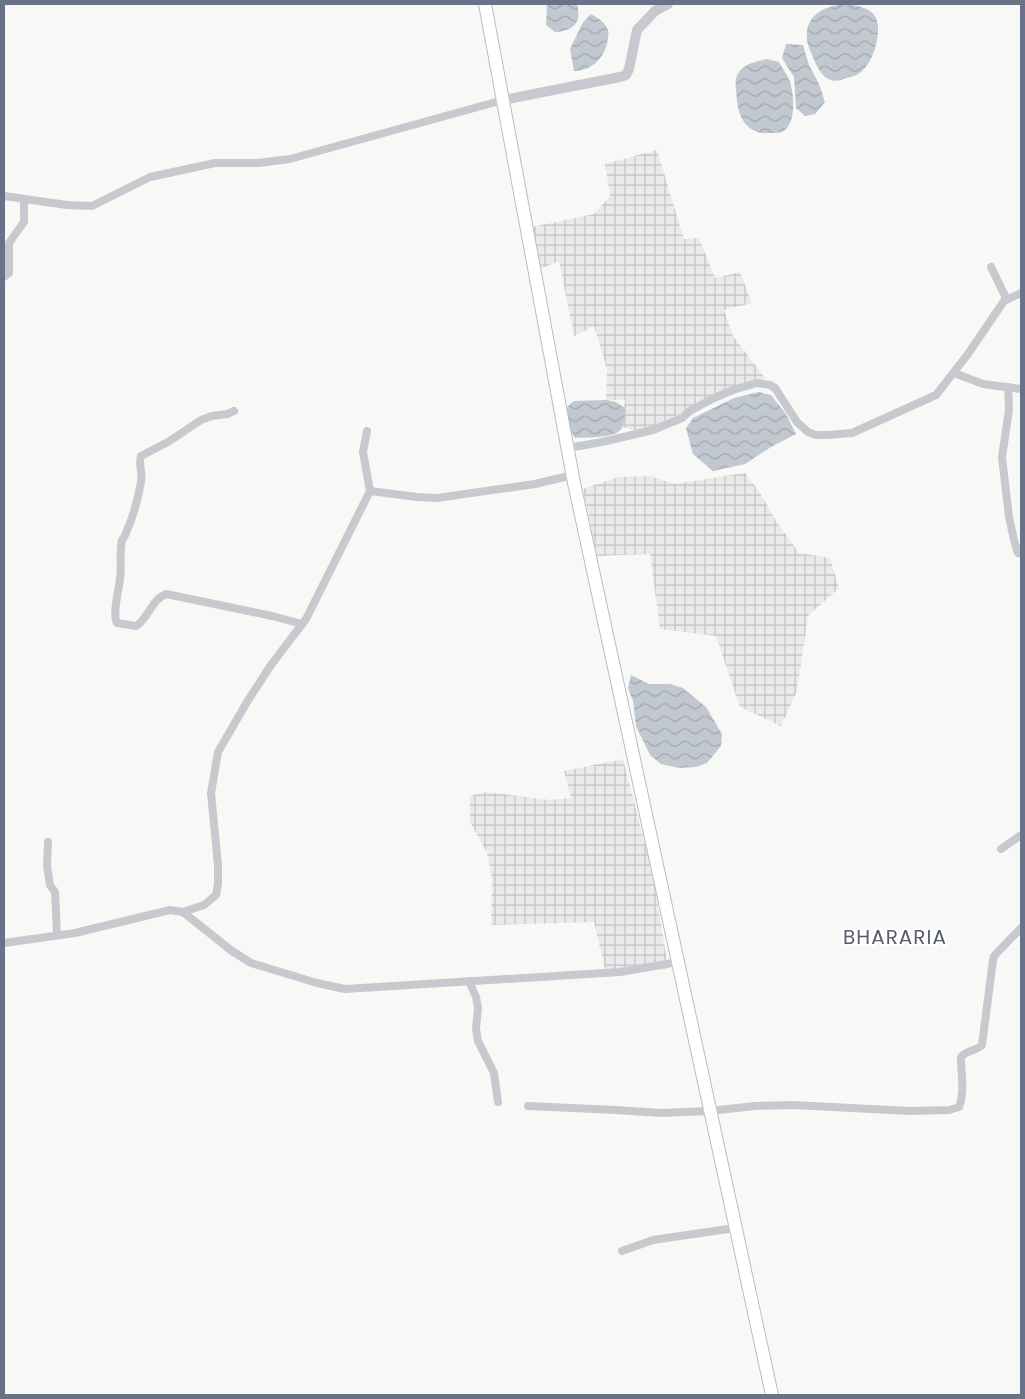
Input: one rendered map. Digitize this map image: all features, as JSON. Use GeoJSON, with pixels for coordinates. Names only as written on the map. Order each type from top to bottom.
{"type":"FeatureCollection","features":[{"type":"Feature","properties":{"kind":"main road"},"geometry":{"type":"LineString","coordinates":[[485,4],[573,475],[772,1395]]}},
{"type":"Feature","properties":{"kind":"street"},"geometry":{"type":"LineString","coordinates":[[4,196],[67,205],[92,206],[150,177],[215,163],[258,163],[290,159],[503,100],[620,77],[626,75],[629,69],[637,30],[655,11],[668,4]]}},
{"type":"Feature","properties":{"kind":"street"},"geometry":{"type":"LineString","coordinates":[[4,277],[9,273],[9,244],[24,222],[24,198]]}},
{"type":"Feature","properties":{"kind":"street"},"geometry":{"type":"LineString","coordinates":[[991,267],[1008,300]]}},
{"type":"Feature","properties":{"kind":"street"},"geometry":{"type":"LineString","coordinates":[[568,448],[653,430],[682,418],[690,411],[712,399],[733,390],[757,384],[770,385],[775,388],[798,422],[808,432],[816,435],[852,433],[936,395],[968,354],[1004,302],[1021,293]]}},
{"type":"Feature","properties":{"kind":"street"},"geometry":{"type":"LineString","coordinates":[[954,373],[983,384],[1021,389]]}},
{"type":"Feature","properties":{"kind":"street"},"geometry":{"type":"LineString","coordinates":[[1008,387],[1009,410],[1002,457],[1009,517],[1018,553],[1021,554]]}},
{"type":"Feature","properties":{"kind":"street"},"geometry":{"type":"LineString","coordinates":[[234,411],[201,420],[139,459],[142,479],[137,501],[122,540],[120,558],[121,578],[117,591],[115,619],[117,623],[136,626],[161,596],[173,594],[302,624]]}},
{"type":"Feature","properties":{"kind":"street"},"geometry":{"type":"LineString","coordinates":[[4,943],[74,933],[170,910],[183,912],[204,905],[216,895],[218,865],[211,793],[218,752],[246,702],[306,619],[370,491],[363,452],[367,431]]}},
{"type":"Feature","properties":{"kind":"street"},"geometry":{"type":"LineString","coordinates":[[370,491],[437,498],[536,484],[573,475]]}},
{"type":"Feature","properties":{"kind":"street"},"geometry":{"type":"LineString","coordinates":[[1001,849],[1021,835]]}},
{"type":"Feature","properties":{"kind":"street"},"geometry":{"type":"LineString","coordinates":[[48,842],[47,866],[49,881],[55,892],[57,935]]}},
{"type":"Feature","properties":{"kind":"street"},"geometry":{"type":"LineString","coordinates":[[183,912],[251,963],[289,976],[345,989],[620,972],[678,962]]}},
{"type":"Feature","properties":{"kind":"street"},"geometry":{"type":"LineString","coordinates":[[528,1106],[661,1113],[793,1105],[910,1111],[949,1110],[959,1107],[962,1102],[961,1057],[963,1054],[980,1048],[982,1045],[994,956],[1021,928]]}},
{"type":"Feature","properties":{"kind":"street"},"geometry":{"type":"LineString","coordinates":[[469,981],[476,997],[478,1008],[476,1029],[478,1041],[494,1073],[498,1102]]}},
{"type":"Feature","properties":{"kind":"street"},"geometry":{"type":"LineString","coordinates":[[622,1251],[653,1240],[735,1228]]}},
{"type":"Feature","properties":{"kind":"shaded area"},"geometry":{"type":"Polygon","coordinates":[[[657,150],[684,239],[699,238],[715,278],[740,272],[752,303],[724,310],[733,336],[765,378],[712,399],[641,432],[622,427],[625,400],[606,400],[607,369],[594,326],[574,336],[559,261],[535,271],[527,228],[594,214],[610,196],[605,164],[657,150]]]}},
{"type":"Feature","properties":{"kind":"shaded area"},"geometry":{"type":"Polygon","coordinates":[[[745,473],[799,553],[830,558],[839,588],[808,616],[797,691],[781,726],[740,707],[716,636],[660,629],[650,554],[597,556],[583,489],[618,477],[650,476],[674,484],[745,473]]]}},
{"type":"Feature","properties":{"kind":"shaded area"},"geometry":{"type":"Polygon","coordinates":[[[623,759],[653,875],[668,968],[607,977],[594,922],[491,925],[492,879],[487,853],[470,822],[470,796],[487,792],[549,800],[571,798],[564,771],[623,759]]]}},
{"type":"Feature","properties":{"kind":"water"},"geometry":{"type":"Polygon","coordinates":[[[547,4],[577,4],[577,21],[567,30],[555,32],[546,25],[547,4]]]}},
{"type":"Feature","properties":{"kind":"water"},"geometry":{"type":"Polygon","coordinates":[[[847,4],[862,7],[875,16],[878,37],[871,59],[861,72],[833,81],[825,77],[818,67],[810,51],[807,30],[809,23],[818,12],[832,6],[847,4]]]}},
{"type":"Feature","properties":{"kind":"water"},"geometry":{"type":"Polygon","coordinates":[[[591,14],[607,27],[607,45],[605,51],[593,65],[574,71],[570,49],[583,22],[591,14]]]}},
{"type":"Feature","properties":{"kind":"water"},"geometry":{"type":"Polygon","coordinates":[[[786,44],[803,45],[809,65],[819,84],[825,102],[815,114],[805,116],[796,108],[794,77],[782,58],[786,44]]]}},
{"type":"Feature","properties":{"kind":"water"},"geometry":{"type":"Polygon","coordinates":[[[767,59],[779,62],[790,82],[793,101],[792,116],[787,128],[782,132],[764,133],[751,129],[742,118],[738,106],[736,82],[740,71],[748,64],[767,59]]]}},
{"type":"Feature","properties":{"kind":"water"},"geometry":{"type":"Polygon","coordinates":[[[759,392],[771,395],[786,414],[796,434],[745,464],[713,471],[693,454],[686,428],[693,418],[734,398],[759,392]]]}},
{"type":"Feature","properties":{"kind":"water"},"geometry":{"type":"Polygon","coordinates":[[[606,400],[616,402],[625,408],[622,428],[618,432],[607,436],[575,438],[565,411],[568,406],[574,401],[606,400]]]}},
{"type":"Feature","properties":{"kind":"water"},"geometry":{"type":"Polygon","coordinates":[[[631,675],[649,684],[670,684],[683,688],[706,707],[722,734],[721,746],[707,763],[696,767],[679,768],[661,764],[650,755],[636,726],[633,701],[628,688],[631,675]]]}},
{"type":"Feature","properties":{"kind":"district","name":"BHARARIA"},"geometry":{"type":"Point","coordinates":[895,937]}}]}
